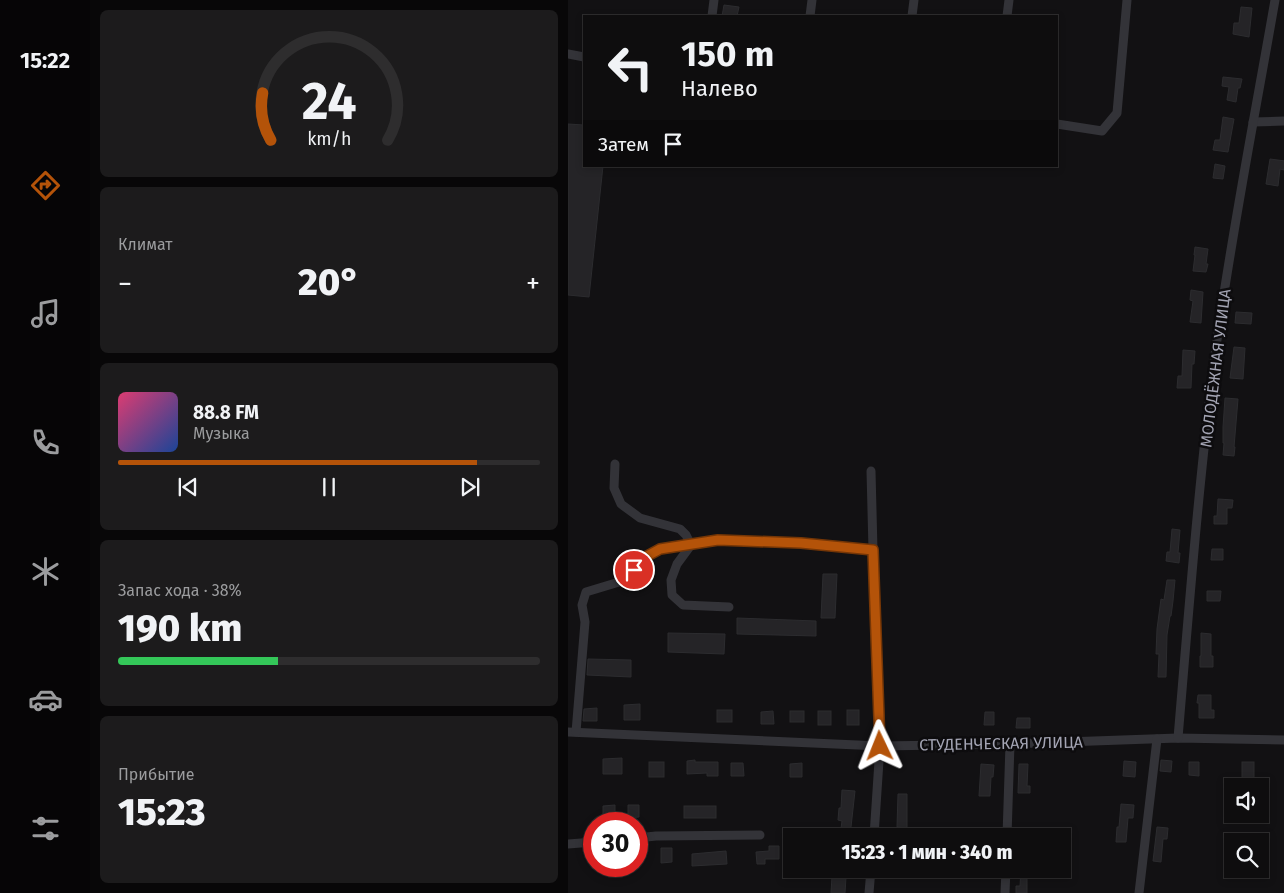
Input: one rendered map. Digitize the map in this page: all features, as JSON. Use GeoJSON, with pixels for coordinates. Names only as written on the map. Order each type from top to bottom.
{"type":"FeatureCollection","features":[{"type":"Feature","properties":{"kind":"street"},"geometry":{"type":"LineString","coordinates":[[712,15],[714,0]]}},
{"type":"Feature","properties":{"kind":"street"},"geometry":{"type":"LineString","coordinates":[[810,15],[812,0]]}},
{"type":"Feature","properties":{"kind":"street"},"geometry":{"type":"LineString","coordinates":[[912,15],[914,0]]}},
{"type":"Feature","properties":{"kind":"street"},"geometry":{"type":"LineString","coordinates":[[1007,15],[1009,0]]}},
{"type":"Feature","properties":{"kind":"street"},"geometry":{"type":"LineString","coordinates":[[1058,124],[1102,131],[1117,113],[1128,0]]}},
{"type":"Feature","properties":{"kind":"street","name":"МОЛОДЁЖНАЯ УЛИЦА"},"geometry":{"type":"LineString","coordinates":[[1178,738],[1198,514],[1216,347],[1234,228],[1275,0]]}},
{"type":"Feature","properties":{"kind":"street"},"geometry":{"type":"LineString","coordinates":[[568,54],[583,57]]}},
{"type":"Feature","properties":{"kind":"street"},"geometry":{"type":"LineString","coordinates":[[1253,122],[1284,121]]}},
{"type":"Feature","properties":{"kind":"street"},"geometry":{"type":"LineString","coordinates":[[615,464],[614,488],[621,504],[640,518],[680,529],[686,535],[691,545]]}},
{"type":"Feature","properties":{"kind":"street"},"geometry":{"type":"LineString","coordinates":[[871,471],[880,746],[875,828]]}},
{"type":"Feature","properties":{"kind":"street"},"geometry":{"type":"LineString","coordinates":[[572,732],[585,622],[582,605],[586,592],[628,579],[638,561],[660,549],[718,540],[773,541],[873,550]]}},
{"type":"Feature","properties":{"kind":"street"},"geometry":{"type":"LineString","coordinates":[[691,545],[677,564],[671,580],[672,595],[684,605],[729,607]]}},
{"type":"Feature","properties":{"kind":"street","name":"СТУДЕНЧЕСКАЯ УЛИЦА"},"geometry":{"type":"LineString","coordinates":[[572,732],[880,746],[1178,738],[1284,740]]}},
{"type":"Feature","properties":{"kind":"street"},"geometry":{"type":"LineString","coordinates":[[1139,893],[1157,739]]}},
{"type":"Feature","properties":{"kind":"street"},"geometry":{"type":"LineString","coordinates":[[1007,828],[1010,744]]}},
{"type":"Feature","properties":{"kind":"street"},"geometry":{"type":"LineString","coordinates":[[648,837],[760,835]]}},
{"type":"Feature","properties":{"kind":"street"},"geometry":{"type":"LineString","coordinates":[[568,844],[583,843]]}},
{"type":"Feature","properties":{"kind":"street"},"geometry":{"type":"LineString","coordinates":[[869,893],[870,878]]}},
{"type":"Feature","properties":{"kind":"street"},"geometry":{"type":"LineString","coordinates":[[1005,893],[1006,878]]}},
{"type":"Feature","properties":{"kind":"building"},"geometry":{"type":"Polygon","coordinates":[[[724,5],[739,7],[737,15],[722,15],[724,5]]]}},
{"type":"Feature","properties":{"kind":"building"},"geometry":{"type":"Polygon","coordinates":[[[1241,7],[1252,8],[1249,37],[1233,34],[1234,23],[1239,23],[1241,7]]]}},
{"type":"Feature","properties":{"kind":"building"},"geometry":{"type":"Polygon","coordinates":[[[1223,77],[1242,79],[1240,88],[1238,88],[1236,102],[1227,100],[1229,87],[1222,86],[1223,77]]]}},
{"type":"Feature","properties":{"kind":"building"},"geometry":{"type":"Polygon","coordinates":[[[1223,117],[1234,119],[1228,152],[1213,150],[1215,140],[1220,140],[1223,117]]]}},
{"type":"Feature","properties":{"kind":"building"},"geometry":{"type":"Polygon","coordinates":[[[568,124],[583,125],[583,167],[603,167],[589,297],[568,295],[568,124]]]}},
{"type":"Feature","properties":{"kind":"building"},"geometry":{"type":"Polygon","coordinates":[[[1270,159],[1285,161],[1284,170],[1280,169],[1278,186],[1266,184],[1270,159]]]}},
{"type":"Feature","properties":{"kind":"building"},"geometry":{"type":"Polygon","coordinates":[[[1215,164],[1225,166],[1223,179],[1213,178],[1215,164]]]}},
{"type":"Feature","properties":{"kind":"building"},"geometry":{"type":"Polygon","coordinates":[[[1195,247],[1208,249],[1206,272],[1193,271],[1195,247]]]}},
{"type":"Feature","properties":{"kind":"building"},"geometry":{"type":"Polygon","coordinates":[[[1191,290],[1203,292],[1201,323],[1190,322],[1193,301],[1190,300],[1191,290]]]}},
{"type":"Feature","properties":{"kind":"building"},"geometry":{"type":"Polygon","coordinates":[[[1236,312],[1252,313],[1251,324],[1235,323],[1236,312]]]}},
{"type":"Feature","properties":{"kind":"building"},"geometry":{"type":"Polygon","coordinates":[[[1234,347],[1245,348],[1243,379],[1230,378],[1234,347]]]}},
{"type":"Feature","properties":{"kind":"building"},"geometry":{"type":"Polygon","coordinates":[[[1183,350],[1195,351],[1194,364],[1192,364],[1191,388],[1177,388],[1178,376],[1182,376],[1183,350]]]}},
{"type":"Feature","properties":{"kind":"building"},"geometry":{"type":"Polygon","coordinates":[[[1225,398],[1238,399],[1234,456],[1223,455],[1225,398]]]}},
{"type":"Feature","properties":{"kind":"building"},"geometry":{"type":"Polygon","coordinates":[[[1218,499],[1233,500],[1232,508],[1227,508],[1227,524],[1214,524],[1214,516],[1217,516],[1218,499]]]}},
{"type":"Feature","properties":{"kind":"building"},"geometry":{"type":"Polygon","coordinates":[[[1172,529],[1180,530],[1179,563],[1166,561],[1167,552],[1170,552],[1172,529]]]}},
{"type":"Feature","properties":{"kind":"building"},"geometry":{"type":"Polygon","coordinates":[[[1212,549],[1223,549],[1223,560],[1211,560],[1212,549]]]}},
{"type":"Feature","properties":{"kind":"building"},"geometry":{"type":"Polygon","coordinates":[[[823,574],[837,574],[835,618],[821,618],[823,574]]]}},
{"type":"Feature","properties":{"kind":"building"},"geometry":{"type":"Polygon","coordinates":[[[1167,580],[1175,580],[1167,635],[1166,677],[1158,677],[1159,654],[1156,654],[1157,629],[1161,599],[1164,600],[1167,580]]]}},
{"type":"Feature","properties":{"kind":"building"},"geometry":{"type":"Polygon","coordinates":[[[1207,591],[1221,591],[1220,601],[1207,601],[1207,591]]]}},
{"type":"Feature","properties":{"kind":"building"},"geometry":{"type":"Polygon","coordinates":[[[737,618],[816,621],[816,636],[737,634],[737,618]]]}},
{"type":"Feature","properties":{"kind":"building"},"geometry":{"type":"Polygon","coordinates":[[[668,633],[725,634],[724,654],[668,652],[668,633]]]}},
{"type":"Feature","properties":{"kind":"building"},"geometry":{"type":"Polygon","coordinates":[[[1201,633],[1211,634],[1213,667],[1200,667],[1201,633]]]}},
{"type":"Feature","properties":{"kind":"building"},"geometry":{"type":"Polygon","coordinates":[[[588,659],[631,660],[631,677],[587,675],[588,659]]]}},
{"type":"Feature","properties":{"kind":"building"},"geometry":{"type":"Polygon","coordinates":[[[1198,695],[1211,695],[1211,710],[1214,710],[1214,718],[1199,718],[1198,695]]]}},
{"type":"Feature","properties":{"kind":"building"},"geometry":{"type":"Polygon","coordinates":[[[640,704],[640,720],[624,720],[624,705],[640,704]]]}},
{"type":"Feature","properties":{"kind":"building"},"geometry":{"type":"Polygon","coordinates":[[[597,708],[597,721],[583,721],[584,709],[597,708]]]}},
{"type":"Feature","properties":{"kind":"building"},"geometry":{"type":"Polygon","coordinates":[[[717,710],[732,710],[732,722],[717,722],[717,710]]]}},
{"type":"Feature","properties":{"kind":"building"},"geometry":{"type":"Polygon","coordinates":[[[847,710],[859,710],[859,725],[847,725],[847,710]]]}},
{"type":"Feature","properties":{"kind":"building"},"geometry":{"type":"Polygon","coordinates":[[[773,711],[774,724],[761,724],[761,712],[773,711]]]}},
{"type":"Feature","properties":{"kind":"building"},"geometry":{"type":"Polygon","coordinates":[[[790,711],[804,711],[804,722],[790,722],[790,711]]]}},
{"type":"Feature","properties":{"kind":"building"},"geometry":{"type":"Polygon","coordinates":[[[818,711],[831,711],[831,725],[818,725],[818,711]]]}},
{"type":"Feature","properties":{"kind":"building"},"geometry":{"type":"Polygon","coordinates":[[[985,712],[994,712],[994,725],[984,725],[985,712]]]}},
{"type":"Feature","properties":{"kind":"building"},"geometry":{"type":"Polygon","coordinates":[[[1017,718],[1030,718],[1030,728],[1016,728],[1017,718]]]}},
{"type":"Feature","properties":{"kind":"building"},"geometry":{"type":"Polygon","coordinates":[[[622,758],[622,774],[603,774],[603,759],[622,758]]]}},
{"type":"Feature","properties":{"kind":"building"},"geometry":{"type":"Polygon","coordinates":[[[695,760],[695,762],[718,762],[718,776],[707,776],[707,773],[687,774],[687,761],[695,760]]]}},
{"type":"Feature","properties":{"kind":"building"},"geometry":{"type":"Polygon","coordinates":[[[1161,760],[1172,761],[1171,772],[1160,771],[1161,760]]]}},
{"type":"Feature","properties":{"kind":"building"},"geometry":{"type":"Polygon","coordinates":[[[1124,761],[1136,762],[1135,777],[1123,776],[1124,761]]]}},
{"type":"Feature","properties":{"kind":"building"},"geometry":{"type":"Polygon","coordinates":[[[649,762],[664,762],[664,777],[649,777],[649,762]]]}},
{"type":"Feature","properties":{"kind":"building"},"geometry":{"type":"Polygon","coordinates":[[[1189,762],[1199,762],[1199,776],[1189,775],[1189,762]]]}},
{"type":"Feature","properties":{"kind":"building"},"geometry":{"type":"Polygon","coordinates":[[[1242,762],[1254,762],[1254,778],[1242,778],[1242,762]]]}},
{"type":"Feature","properties":{"kind":"building"},"geometry":{"type":"Polygon","coordinates":[[[731,763],[743,763],[744,776],[731,776],[731,763]]]}},
{"type":"Feature","properties":{"kind":"building"},"geometry":{"type":"Polygon","coordinates":[[[802,763],[802,777],[790,777],[790,764],[802,763]]]}},
{"type":"Feature","properties":{"kind":"building"},"geometry":{"type":"Polygon","coordinates":[[[981,764],[994,765],[990,796],[979,796],[981,764]]]}},
{"type":"Feature","properties":{"kind":"building"},"geometry":{"type":"Polygon","coordinates":[[[1019,764],[1028,764],[1027,786],[1030,786],[1030,793],[1018,793],[1019,764]]]}},
{"type":"Feature","properties":{"kind":"building"},"geometry":{"type":"Polygon","coordinates":[[[842,790],[855,791],[851,828],[841,828],[842,821],[838,820],[839,808],[841,808],[842,790]]]}},
{"type":"Feature","properties":{"kind":"building"},"geometry":{"type":"Polygon","coordinates":[[[898,794],[907,794],[907,828],[897,827],[898,794]]]}},
{"type":"Feature","properties":{"kind":"building"},"geometry":{"type":"Polygon","coordinates":[[[1121,804],[1134,805],[1133,818],[1128,818],[1126,842],[1116,842],[1117,827],[1119,827],[1121,804]]]}},
{"type":"Feature","properties":{"kind":"building"},"geometry":{"type":"Polygon","coordinates":[[[615,805],[615,812],[603,812],[603,806],[615,805]]]}},
{"type":"Feature","properties":{"kind":"building"},"geometry":{"type":"Polygon","coordinates":[[[628,805],[639,805],[639,812],[628,812],[628,805]]]}},
{"type":"Feature","properties":{"kind":"building"},"geometry":{"type":"Polygon","coordinates":[[[684,806],[716,806],[716,818],[684,818],[684,806]]]}},
{"type":"Feature","properties":{"kind":"building"},"geometry":{"type":"Polygon","coordinates":[[[1157,827],[1168,828],[1167,839],[1163,839],[1161,862],[1153,861],[1157,827]]]}},
{"type":"Feature","properties":{"kind":"building"},"geometry":{"type":"Polygon","coordinates":[[[769,846],[779,846],[779,859],[765,859],[765,864],[757,864],[756,852],[769,851],[769,846]]]}},
{"type":"Feature","properties":{"kind":"building"},"geometry":{"type":"Polygon","coordinates":[[[661,848],[672,848],[672,862],[661,863],[661,848]]]}},
{"type":"Feature","properties":{"kind":"building"},"geometry":{"type":"Polygon","coordinates":[[[726,851],[727,864],[692,866],[692,854],[726,851]]]}},
{"type":"Feature","properties":{"kind":"building"},"geometry":{"type":"Polygon","coordinates":[[[832,878],[846,878],[845,893],[831,893],[832,878]]]}},
{"type":"Feature","properties":{"kind":"building"},"geometry":{"type":"Polygon","coordinates":[[[1020,878],[1027,878],[1027,893],[1016,893],[1016,886],[1020,886],[1020,878]]]}},
{"type":"Feature","properties":{"kind":"route"},"geometry":{"type":"LineString","coordinates":[[634,570],[638,561],[660,549],[718,540],[773,541],[873,550],[880,746]]}}]}
